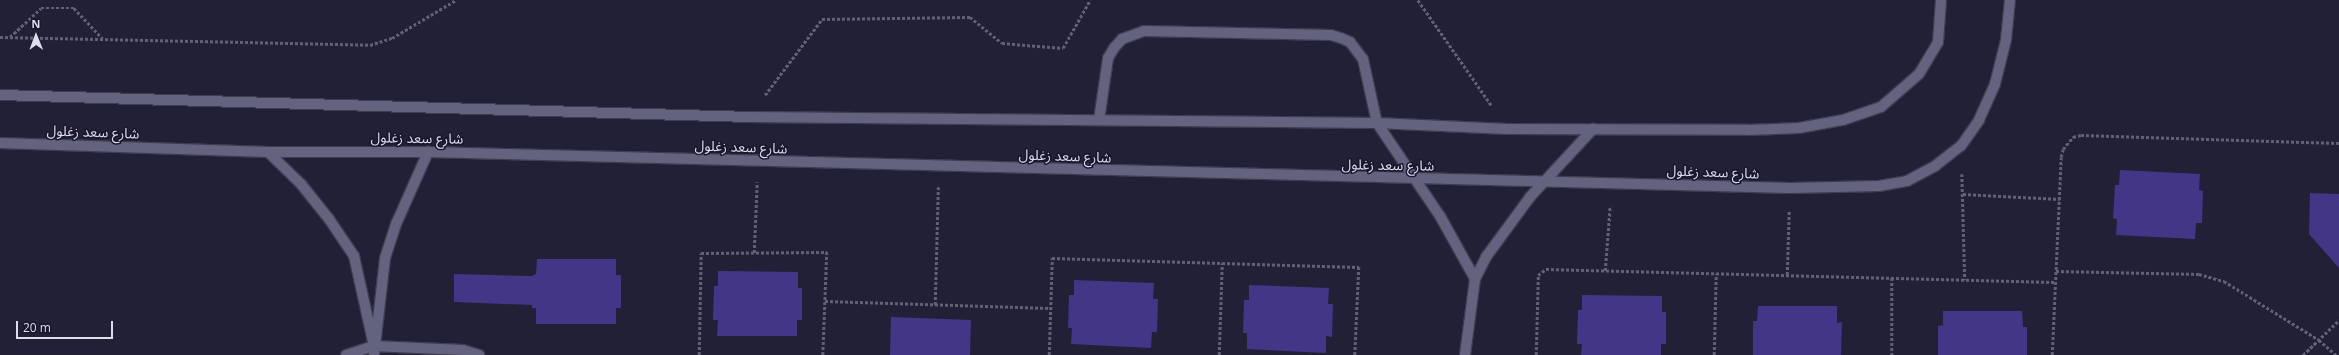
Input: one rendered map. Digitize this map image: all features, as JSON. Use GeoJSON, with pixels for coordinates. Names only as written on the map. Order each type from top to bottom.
{"type":"FeatureCollection","features":[{"type":"Feature","properties":{"kind":"street"},"geometry":{"type":"LineString","coordinates":[[0,95],[750,117],[1377,123],[1507,129],[1748,130],[1799,128],[1843,120],[1881,107],[1919,74],[1938,42],[1941,0]]}},
{"type":"Feature","properties":{"kind":"street","name":"شارع سعد زغلول"},"geometry":{"type":"LineString","coordinates":[[0,143],[268,152],[428,152],[1415,180],[1612,182],[1790,188],[1879,186],[1907,180],[1935,166],[1961,146],[1979,120],[1995,84],[2006,40],[2010,0]]}},
{"type":"Feature","properties":{"kind":"street"},"geometry":{"type":"LineString","coordinates":[[1100,120],[1108,58],[1122,39],[1144,31],[1331,35],[1341,38],[1350,42],[1363,59],[1377,123],[1440,216],[1475,279]]}},
{"type":"Feature","properties":{"kind":"street"},"geometry":{"type":"LineString","coordinates":[[1466,355],[1475,279],[1499,236],[1544,181],[1593,129]]}},
{"type":"Feature","properties":{"kind":"street"},"geometry":{"type":"LineString","coordinates":[[268,152],[306,190],[330,219],[354,256],[374,351]]}},
{"type":"Feature","properties":{"kind":"street"},"geometry":{"type":"LineString","coordinates":[[374,351],[385,258],[397,222],[428,152]]}},
{"type":"Feature","properties":{"kind":"street"},"geometry":{"type":"LineString","coordinates":[[346,355],[374,351],[463,350],[479,355]]}},
{"type":"Feature","properties":{"kind":"path"},"geometry":{"type":"LineString","coordinates":[[0,37],[370,45],[392,38],[456,0]]}},
{"type":"Feature","properties":{"kind":"path"},"geometry":{"type":"LineString","coordinates":[[750,117],[822,18],[970,17],[1002,43],[1063,48],[1090,0]]}},
{"type":"Feature","properties":{"kind":"path"},"geometry":{"type":"LineString","coordinates":[[1418,0],[1455,50],[1507,129]]}},
{"type":"Feature","properties":{"kind":"path"},"geometry":{"type":"LineString","coordinates":[[10,37],[41,8],[74,8],[103,39]]}},
{"type":"Feature","properties":{"kind":"path"},"geometry":{"type":"LineString","coordinates":[[2052,355],[2063,149],[2073,138],[2081,135],[2339,143]]}},
{"type":"Feature","properties":{"kind":"path"},"geometry":{"type":"LineString","coordinates":[[1961,146],[1965,280]]}},
{"type":"Feature","properties":{"kind":"path"},"geometry":{"type":"LineString","coordinates":[[754,253],[757,162]]}},
{"type":"Feature","properties":{"kind":"path"},"geometry":{"type":"LineString","coordinates":[[935,304],[939,166]]}},
{"type":"Feature","properties":{"kind":"path"},"geometry":{"type":"LineString","coordinates":[[1605,271],[1612,182]]}},
{"type":"Feature","properties":{"kind":"path"},"geometry":{"type":"LineString","coordinates":[[1787,275],[1790,188]]}},
{"type":"Feature","properties":{"kind":"path"},"geometry":{"type":"LineString","coordinates":[[1962,194],[2060,199]]}},
{"type":"Feature","properties":{"kind":"path"},"geometry":{"type":"LineString","coordinates":[[699,355],[701,254],[827,252],[823,355]]}},
{"type":"Feature","properties":{"kind":"path"},"geometry":{"type":"LineString","coordinates":[[1049,355],[1052,258],[1359,267],[1355,355]]}},
{"type":"Feature","properties":{"kind":"path"},"geometry":{"type":"LineString","coordinates":[[1219,355],[1222,263]]}},
{"type":"Feature","properties":{"kind":"path"},"geometry":{"type":"LineString","coordinates":[[1536,355],[1538,275],[1546,269],[2055,282]]}},
{"type":"Feature","properties":{"kind":"path"},"geometry":{"type":"LineString","coordinates":[[2056,270],[2199,274],[2224,281],[2319,340],[2336,355]]}},
{"type":"Feature","properties":{"kind":"path"},"geometry":{"type":"LineString","coordinates":[[1714,355],[1716,274]]}},
{"type":"Feature","properties":{"kind":"path"},"geometry":{"type":"LineString","coordinates":[[1892,278],[1892,355]]}},
{"type":"Feature","properties":{"kind":"path"},"geometry":{"type":"LineString","coordinates":[[825,301],[1050,308]]}},
{"type":"Feature","properties":{"kind":"path"},"geometry":{"type":"LineString","coordinates":[[2303,355],[2339,320]]}},
{"type":"Feature","properties":{"kind":"building"},"geometry":{"type":"Polygon","coordinates":[[[2120,170],[2200,174],[2199,190],[2203,191],[2202,223],[2196,223],[2195,239],[2116,235],[2117,219],[2113,218],[2115,185],[2119,185],[2120,170]]]}},
{"type":"Feature","properties":{"kind":"building"},"geometry":{"type":"Polygon","coordinates":[[[2310,193],[2339,194],[2339,268],[2309,234],[2310,193]]]}},
{"type":"Feature","properties":{"kind":"building"},"geometry":{"type":"Polygon","coordinates":[[[537,259],[616,259],[616,275],[621,275],[621,308],[616,308],[616,324],[536,324],[536,308],[532,308],[532,305],[454,302],[454,274],[532,276],[536,274],[537,259]]]}},
{"type":"Feature","properties":{"kind":"building"},"geometry":{"type":"Polygon","coordinates":[[[718,271],[798,272],[798,288],[802,288],[802,320],[797,320],[797,336],[717,336],[718,320],[713,320],[714,286],[718,286],[718,271]]]}},
{"type":"Feature","properties":{"kind":"building"},"geometry":{"type":"Polygon","coordinates":[[[1074,280],[1154,283],[1153,299],[1158,299],[1157,332],[1152,332],[1151,348],[1071,344],[1072,328],[1068,328],[1069,295],[1074,295],[1074,280]]]}},
{"type":"Feature","properties":{"kind":"building"},"geometry":{"type":"Polygon","coordinates":[[[1249,285],[1329,288],[1328,304],[1333,304],[1332,337],[1326,336],[1326,353],[1247,349],[1247,333],[1243,333],[1244,300],[1249,300],[1249,285]]]}},
{"type":"Feature","properties":{"kind":"building"},"geometry":{"type":"Polygon","coordinates":[[[1582,295],[1662,296],[1662,312],[1666,312],[1666,344],[1661,344],[1661,355],[1581,355],[1582,344],[1577,344],[1578,310],[1582,310],[1582,295]]]}},
{"type":"Feature","properties":{"kind":"building"},"geometry":{"type":"Polygon","coordinates":[[[1758,306],[1837,306],[1837,323],[1842,322],[1841,355],[1753,355],[1753,321],[1757,321],[1758,306]]]}},
{"type":"Feature","properties":{"kind":"building"},"geometry":{"type":"Polygon","coordinates":[[[1943,311],[2022,311],[2023,327],[2027,327],[2027,355],[1938,355],[1938,326],[1943,325],[1943,311]]]}},
{"type":"Feature","properties":{"kind":"building"},"geometry":{"type":"Polygon","coordinates":[[[891,317],[971,320],[970,355],[890,355],[891,317]]]}}]}
